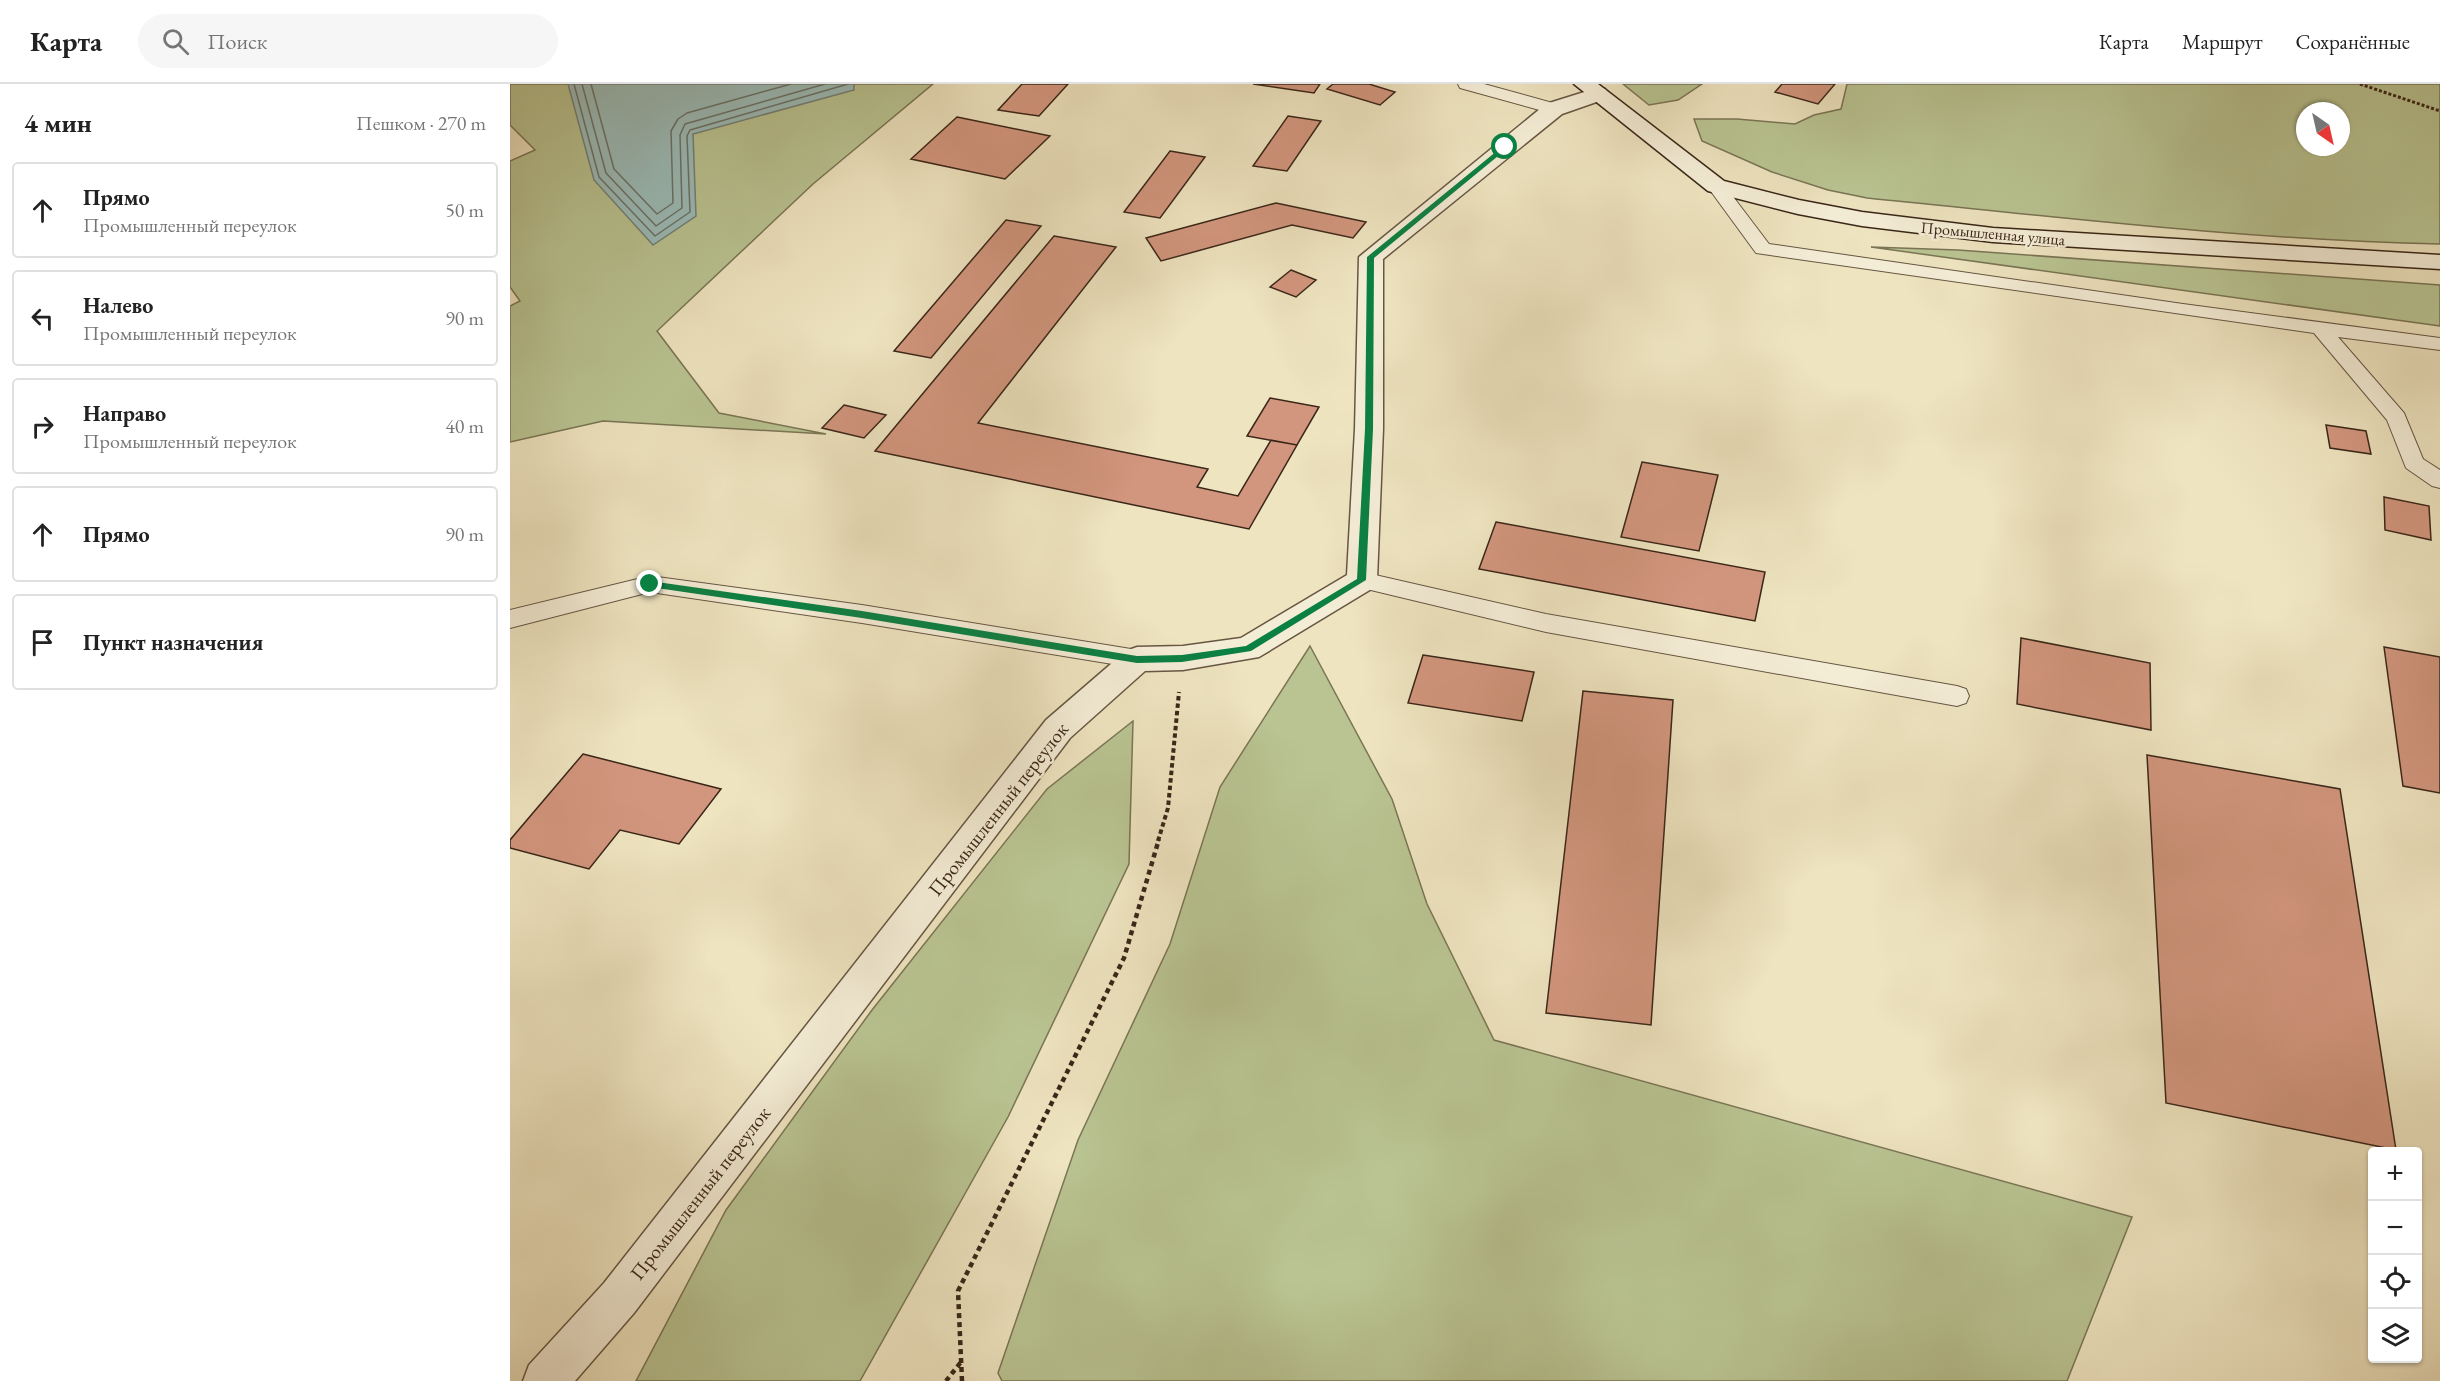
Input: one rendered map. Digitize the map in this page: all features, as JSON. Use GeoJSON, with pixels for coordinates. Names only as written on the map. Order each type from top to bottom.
{"type":"FeatureCollection","features":[{"type":"Feature","properties":{"kind":"street"},"geometry":{"type":"LineString","coordinates":[[1137,659],[1182,658],[1248,649],[1362,580],[1369,429],[1371,257],[1554,109],[1591,89]]}},
{"type":"Feature","properties":{"kind":"street","name":"Промышленная улица"},"geometry":{"type":"LineString","coordinates":[[1591,89],[1716,186],[1862,219],[1993,235],[2440,262]]}},
{"type":"Feature","properties":{"kind":"street","name":"Промышленный переулок"},"geometry":{"type":"LineString","coordinates":[[545,1381],[619,1298],[1058,729],[1137,659]]}},
{"type":"Feature","properties":{"kind":"lane"},"geometry":{"type":"LineString","coordinates":[[1466,84],[1554,109]]}},
{"type":"Feature","properties":{"kind":"lane"},"geometry":{"type":"LineString","coordinates":[[1513,84],[1554,109]]}},
{"type":"Feature","properties":{"kind":"lane"},"geometry":{"type":"LineString","coordinates":[[1716,186],[1763,249],[2183,310],[2440,344]]}},
{"type":"Feature","properties":{"kind":"lane"},"geometry":{"type":"LineString","coordinates":[[2319,327],[2397,418],[2414,463],[2440,481]]}},
{"type":"Feature","properties":{"kind":"lane"},"geometry":{"type":"LineString","coordinates":[[1362,580],[1546,623],[1957,696]]}},
{"type":"Feature","properties":{"kind":"lane"},"geometry":{"type":"LineString","coordinates":[[510,619],[650,584],[862,614],[1137,659]]}},
{"type":"Feature","properties":{"kind":"path"},"geometry":{"type":"LineString","coordinates":[[2360,84],[2440,111]]}},
{"type":"Feature","properties":{"kind":"path"},"geometry":{"type":"LineString","coordinates":[[962,1381],[958,1291],[1124,958],[1168,808],[1182,658]]}},
{"type":"Feature","properties":{"kind":"path"},"geometry":{"type":"LineString","coordinates":[[946,1381],[961,1361]]}},
{"type":"Feature","properties":{"kind":"green space"},"geometry":{"type":"Polygon","coordinates":[[[510,84],[933,84],[813,184],[657,331],[719,413],[826,434],[603,421],[510,442],[510,306],[520,301],[510,287],[510,161],[535,150],[510,125],[510,84]]]}},
{"type":"Feature","properties":{"kind":"green space"},"geometry":{"type":"Polygon","coordinates":[[[1623,84],[1702,84],[1678,100],[1649,105],[1623,84]]]}},
{"type":"Feature","properties":{"kind":"green space"},"geometry":{"type":"Polygon","coordinates":[[[1847,84],[2440,84],[2440,244],[2225,233],[1867,198],[1828,190],[1772,172],[1702,141],[1694,119],[1737,119],[1795,124],[1814,115],[1841,109],[1847,84]]]}},
{"type":"Feature","properties":{"kind":"green space"},"geometry":{"type":"Polygon","coordinates":[[[1871,247],[1958,250],[2440,285],[2440,326],[1871,247]]]}},
{"type":"Feature","properties":{"kind":"green space"},"geometry":{"type":"Polygon","coordinates":[[[1310,646],[1392,799],[1427,904],[1494,1040],[2132,1217],[2067,1381],[1002,1381],[998,1373],[1078,1140],[1170,944],[1220,787],[1310,646]]]}},
{"type":"Feature","properties":{"kind":"green space"},"geometry":{"type":"Polygon","coordinates":[[[1133,721],[1129,864],[1008,1117],[860,1381],[636,1381],[726,1210],[872,1010],[1047,789],[1133,721]]]}},
{"type":"Feature","properties":{"kind":"water"},"geometry":{"type":"Polygon","coordinates":[[[568,84],[854,84],[854,90],[693,134],[696,216],[653,245],[594,180],[568,84]]]}},
{"type":"Feature","properties":{"kind":"building"},"geometry":{"type":"Polygon","coordinates":[[[1022,84],[1068,84],[1039,116],[998,110],[1022,84]]]}},
{"type":"Feature","properties":{"kind":"building"},"geometry":{"type":"Polygon","coordinates":[[[1253,84],[1320,84],[1314,93],[1253,84]]]}},
{"type":"Feature","properties":{"kind":"building"},"geometry":{"type":"Polygon","coordinates":[[[1333,84],[1369,84],[1395,92],[1380,105],[1327,89],[1333,84]]]}},
{"type":"Feature","properties":{"kind":"building"},"geometry":{"type":"Polygon","coordinates":[[[1782,84],[1835,84],[1818,104],[1775,92],[1782,84]]]}},
{"type":"Feature","properties":{"kind":"building"},"geometry":{"type":"Polygon","coordinates":[[[1288,116],[1321,121],[1287,171],[1253,166],[1288,116]]]}},
{"type":"Feature","properties":{"kind":"building"},"geometry":{"type":"Polygon","coordinates":[[[957,117],[1050,136],[1005,179],[911,159],[957,117]]]}},
{"type":"Feature","properties":{"kind":"building"},"geometry":{"type":"Polygon","coordinates":[[[1170,151],[1205,157],[1160,218],[1124,212],[1170,151]]]}},
{"type":"Feature","properties":{"kind":"building"},"geometry":{"type":"Polygon","coordinates":[[[1276,203],[1366,222],[1353,238],[1292,225],[1161,261],[1146,238],[1276,203]]]}},
{"type":"Feature","properties":{"kind":"building"},"geometry":{"type":"Polygon","coordinates":[[[1006,220],[1041,226],[931,358],[894,351],[1006,220]]]}},
{"type":"Feature","properties":{"kind":"building"},"geometry":{"type":"Polygon","coordinates":[[[1054,236],[1116,247],[978,423],[1208,469],[1197,487],[1238,496],[1271,440],[1297,445],[1249,529],[875,451],[1054,236]]]}},
{"type":"Feature","properties":{"kind":"building"},"geometry":{"type":"Polygon","coordinates":[[[1291,270],[1316,280],[1296,297],[1270,287],[1291,270]]]}},
{"type":"Feature","properties":{"kind":"building"},"geometry":{"type":"Polygon","coordinates":[[[1270,398],[1319,407],[1297,445],[1247,436],[1270,398]]]}},
{"type":"Feature","properties":{"kind":"building"},"geometry":{"type":"Polygon","coordinates":[[[844,405],[886,415],[864,438],[822,428],[844,405]]]}},
{"type":"Feature","properties":{"kind":"building"},"geometry":{"type":"Polygon","coordinates":[[[2326,425],[2366,431],[2371,454],[2330,448],[2326,425]]]}},
{"type":"Feature","properties":{"kind":"building"},"geometry":{"type":"Polygon","coordinates":[[[1642,462],[1718,475],[1699,551],[1621,537],[1642,462]]]}},
{"type":"Feature","properties":{"kind":"building"},"geometry":{"type":"Polygon","coordinates":[[[2384,497],[2429,506],[2431,540],[2385,530],[2384,497]]]}},
{"type":"Feature","properties":{"kind":"building"},"geometry":{"type":"Polygon","coordinates":[[[1496,522],[1765,572],[1755,621],[1479,569],[1496,522]]]}},
{"type":"Feature","properties":{"kind":"building"},"geometry":{"type":"Polygon","coordinates":[[[2021,638],[2150,663],[2151,730],[2017,704],[2021,638]]]}},
{"type":"Feature","properties":{"kind":"building"},"geometry":{"type":"Polygon","coordinates":[[[2384,647],[2440,657],[2440,793],[2403,786],[2384,647]]]}},
{"type":"Feature","properties":{"kind":"building"},"geometry":{"type":"Polygon","coordinates":[[[1423,655],[1534,672],[1522,721],[1408,703],[1423,655]]]}},
{"type":"Feature","properties":{"kind":"building"},"geometry":{"type":"Polygon","coordinates":[[[1583,691],[1673,700],[1651,1025],[1546,1013],[1583,691]]]}},
{"type":"Feature","properties":{"kind":"building"},"geometry":{"type":"Polygon","coordinates":[[[583,754],[721,789],[679,844],[620,830],[589,869],[510,848],[510,840],[583,754]]]}},
{"type":"Feature","properties":{"kind":"building"},"geometry":{"type":"Polygon","coordinates":[[[2147,755],[2340,789],[2396,1147],[2381,1147],[2166,1103],[2147,755]]]}},
{"type":"Feature","properties":{"kind":"route"},"geometry":{"type":"LineString","coordinates":[[650,584],[862,614],[1137,659],[1182,658],[1248,649],[1362,580],[1369,429],[1371,257],[1505,147]]}}]}
